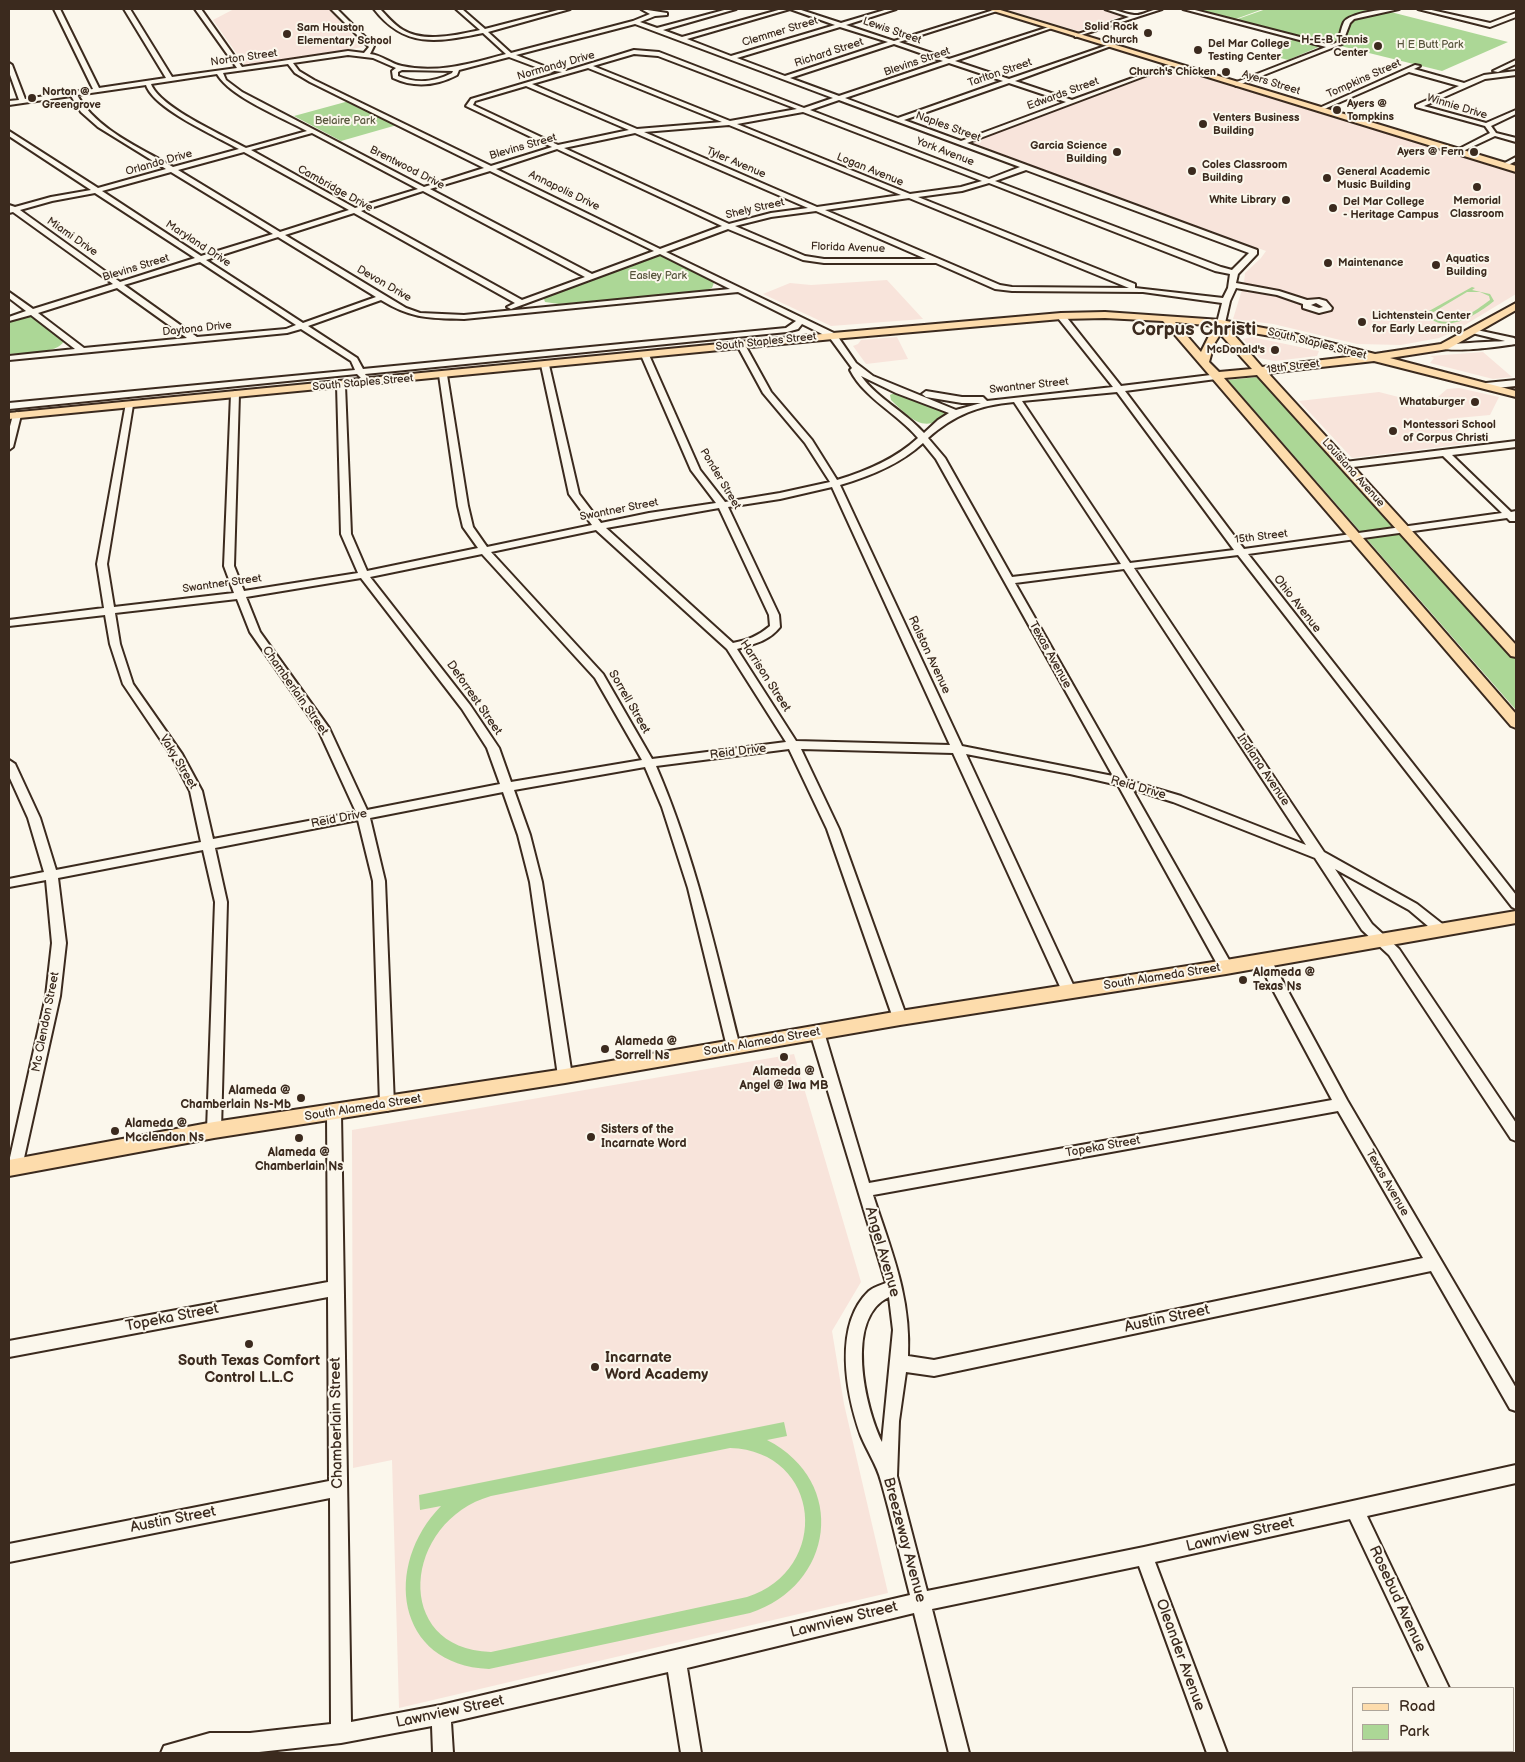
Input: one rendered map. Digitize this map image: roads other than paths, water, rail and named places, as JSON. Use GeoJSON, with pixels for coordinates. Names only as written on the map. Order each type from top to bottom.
{"type":"FeatureCollection","features":[{"type":"Feature","properties":{"kind":"main road","name":"Ayers Street"},"geometry":{"type":"LineString","coordinates":[[992,10],[1516,169]]}},
{"type":"Feature","properties":{"kind":"main road"},"geometry":{"type":"LineString","coordinates":[[1371,358],[1444,347],[1516,306]]}},
{"type":"Feature","properties":{"kind":"main road","name":"South Staples Street"},"geometry":{"type":"LineString","coordinates":[[13,416],[341,385],[363,377],[443,375],[833,336],[1061,316],[1105,315],[1220,323],[1295,337],[1516,394]]}},
{"type":"Feature","properties":{"kind":"main road"},"geometry":{"type":"LineString","coordinates":[[1166,318],[1516,723]]}},
{"type":"Feature","properties":{"kind":"main road"},"geometry":{"type":"LineString","coordinates":[[1204,362],[1207,350],[1220,323]]}},
{"type":"Feature","properties":{"kind":"main road","name":"Louisiana Avenue"},"geometry":{"type":"LineString","coordinates":[[1220,323],[1227,335],[1346,464],[1403,530],[1516,654]]}},
{"type":"Feature","properties":{"kind":"main road"},"geometry":{"type":"LineString","coordinates":[[1331,347],[1432,348]]}},
{"type":"Feature","properties":{"kind":"main road","name":"18th Street"},"geometry":{"type":"LineString","coordinates":[[1216,376],[1371,358]]}},
{"type":"Feature","properties":{"kind":"main road","name":"South Alameda Street"},"geometry":{"type":"LineString","coordinates":[[12,1168],[214,1130],[387,1105],[565,1076],[900,1018],[1226,967],[1516,917]]}},
{"type":"Feature","properties":{"kind":"street"},"geometry":{"type":"LineString","coordinates":[[57,9],[97,90]]}},
{"type":"Feature","properties":{"kind":"street"},"geometry":{"type":"LineString","coordinates":[[127,9],[170,80]]}},
{"type":"Feature","properties":{"kind":"street"},"geometry":{"type":"LineString","coordinates":[[198,9],[240,69]]}},
{"type":"Feature","properties":{"kind":"street"},"geometry":{"type":"LineString","coordinates":[[334,9],[372,47],[366,54]]}},
{"type":"Feature","properties":{"kind":"street"},"geometry":{"type":"LineString","coordinates":[[377,9],[398,30],[415,36],[434,37],[443,41],[452,41],[457,38],[456,36],[483,31],[566,9]]}},
{"type":"Feature","properties":{"kind":"street"},"geometry":{"type":"LineString","coordinates":[[460,9],[510,55],[543,68],[568,72]]}},
{"type":"Feature","properties":{"kind":"street"},"geometry":{"type":"LineString","coordinates":[[644,9],[654,14],[666,14]]}},
{"type":"Feature","properties":{"kind":"street"},"geometry":{"type":"LineString","coordinates":[[658,30],[733,9]]}},
{"type":"Feature","properties":{"kind":"street"},"geometry":{"type":"LineString","coordinates":[[682,39],[787,9]]}},
{"type":"Feature","properties":{"kind":"street","name":"Lewis Street"},"geometry":{"type":"LineString","coordinates":[[793,9],[1070,102]]}},
{"type":"Feature","properties":{"kind":"street","name":"Clemmer Street"},"geometry":{"type":"LineString","coordinates":[[730,58],[893,9]]}},
{"type":"Feature","properties":{"kind":"street"},"geometry":{"type":"LineString","coordinates":[[1108,9],[1135,17]]}},
{"type":"Feature","properties":{"kind":"street"},"geometry":{"type":"LineString","coordinates":[[1077,36],[1159,9]]}},
{"type":"Feature","properties":{"kind":"street"},"geometry":{"type":"LineString","coordinates":[[1186,9],[1330,46]]}},
{"type":"Feature","properties":{"kind":"street"},"geometry":{"type":"LineString","coordinates":[[1236,84],[1340,43],[1347,22],[1352,18],[1396,9]]}},
{"type":"Feature","properties":{"kind":"street"},"geometry":{"type":"LineString","coordinates":[[1421,9],[1490,25],[1516,14]]}},
{"type":"Feature","properties":{"kind":"street","name":"Richard Street"},"geometry":{"type":"LineString","coordinates":[[783,78],[992,10]]}},
{"type":"Feature","properties":{"kind":"street","name":"Norton Street"},"geometry":{"type":"LineString","coordinates":[[9,103],[340,54],[366,54],[402,68],[456,69],[634,22],[654,14]]}},
{"type":"Feature","properties":{"kind":"street","name":"Naples Street"},"geometry":{"type":"LineString","coordinates":[[634,22],[1254,252],[1234,273]]}},
{"type":"Feature","properties":{"kind":"street","name":"Blevins Street"},"geometry":{"type":"LineString","coordinates":[[9,319],[558,147],[636,131],[728,124],[803,110],[1050,27]]}},
{"type":"Feature","properties":{"kind":"street","name":"Tarlton Street"},"geometry":{"type":"LineString","coordinates":[[898,120],[1109,45]]}},
{"type":"Feature","properties":{"kind":"street","name":"Normandy Drive"},"geometry":{"type":"LineString","coordinates":[[470,103],[472,100],[590,67],[634,52],[648,52]]}},
{"type":"Feature","properties":{"kind":"street","name":"York Avenue"},"geometry":{"type":"LineString","coordinates":[[648,52],[659,54],[1218,269],[1234,273]]}},
{"type":"Feature","properties":{"kind":"street","name":"Annapolis Drive"},"geometry":{"type":"LineString","coordinates":[[290,62],[297,72],[312,80],[833,336]]}},
{"type":"Feature","properties":{"kind":"street"},"geometry":{"type":"LineString","coordinates":[[1410,70],[1463,85],[1516,62]]}},
{"type":"Feature","properties":{"kind":"street","name":"Edwards Street"},"geometry":{"type":"LineString","coordinates":[[962,143],[1172,64]]}},
{"type":"Feature","properties":{"kind":"street"},"geometry":{"type":"LineString","coordinates":[[9,65],[23,101]]}},
{"type":"Feature","properties":{"kind":"street","name":"Tompkins Street"},"geometry":{"type":"LineString","coordinates":[[1320,109],[1416,66]]}},
{"type":"Feature","properties":{"kind":"street","name":"Logan Avenue"},"geometry":{"type":"LineString","coordinates":[[590,67],[1143,290]]}},
{"type":"Feature","properties":{"kind":"street"},"geometry":{"type":"LineString","coordinates":[[402,68],[395,71],[395,77],[408,82],[440,81],[455,74],[456,69]]}},
{"type":"Feature","properties":{"kind":"street"},"geometry":{"type":"LineString","coordinates":[[543,68],[543,75],[547,78]]}},
{"type":"Feature","properties":{"kind":"street","name":"Brentwood Drive"},"geometry":{"type":"LineString","coordinates":[[219,72],[224,81],[240,93],[590,276]]}},
{"type":"Feature","properties":{"kind":"street"},"geometry":{"type":"LineString","coordinates":[[1484,77],[1516,73]]}},
{"type":"Feature","properties":{"kind":"street","name":"Cambridge Drive"},"geometry":{"type":"LineString","coordinates":[[148,83],[151,92],[166,106],[521,303]]}},
{"type":"Feature","properties":{"kind":"street","name":"Tyler Avenue"},"geometry":{"type":"LineString","coordinates":[[527,84],[937,261]]}},
{"type":"Feature","properties":{"kind":"street","name":"Winnie Drive"},"geometry":{"type":"LineString","coordinates":[[1463,85],[1418,106],[1487,125],[1494,134],[1516,140]]}},
{"type":"Feature","properties":{"kind":"street","name":"Devon Drive"},"geometry":{"type":"LineString","coordinates":[[73,94],[83,111],[100,126],[403,310],[419,315],[464,317],[499,312],[740,290]]}},
{"type":"Feature","properties":{"kind":"street","name":"Florida Avenue"},"geometry":{"type":"LineString","coordinates":[[470,103],[469,106],[728,226],[803,258],[824,261],[937,261],[998,286],[1012,289],[1143,290],[1226,301]]}},
{"type":"Feature","properties":{"kind":"street"},"geometry":{"type":"LineString","coordinates":[[1487,125],[1516,112]]}},
{"type":"Feature","properties":{"kind":"street","name":"Orlando Drive"},"geometry":{"type":"LineString","coordinates":[[11,208],[95,191],[313,131]]}},
{"type":"Feature","properties":{"kind":"street","name":"Maryland Drive"},"geometry":{"type":"LineString","coordinates":[[9,133],[354,360],[363,377]]}},
{"type":"Feature","properties":{"kind":"street"},"geometry":{"type":"LineString","coordinates":[[1459,151],[1494,134]]}},
{"type":"Feature","properties":{"kind":"street"},"geometry":{"type":"LineString","coordinates":[[1504,165],[1516,159]]}},
{"type":"Feature","properties":{"kind":"street","name":"Shely Street"},"geometry":{"type":"LineString","coordinates":[[499,312],[590,276],[728,226],[771,215],[815,208],[962,189],[991,181],[1027,167]]}},
{"type":"Feature","properties":{"kind":"street","name":"Miami Drive"},"geometry":{"type":"LineString","coordinates":[[11,208],[119,283],[195,340]]}},
{"type":"Feature","properties":{"kind":"street"},"geometry":{"type":"LineString","coordinates":[[1220,323],[1233,285],[1234,273]]}},
{"type":"Feature","properties":{"kind":"street"},"geometry":{"type":"LineString","coordinates":[[1233,285],[1279,293],[1307,303]]}},
{"type":"Feature","properties":{"kind":"street"},"geometry":{"type":"LineString","coordinates":[[9,294],[82,351]]}},
{"type":"Feature","properties":{"kind":"street","name":"Daytona Drive"},"geometry":{"type":"LineString","coordinates":[[9,358],[287,331],[382,297]]}},
{"type":"Feature","properties":{"kind":"street","name":"Ohio Avenue"},"geometry":{"type":"LineString","coordinates":[[1061,316],[1119,389],[1241,552],[1516,904]]}},
{"type":"Feature","properties":{"kind":"street"},"geometry":{"type":"LineString","coordinates":[[9,406],[363,377],[788,330],[795,327],[802,320]]}},
{"type":"Feature","properties":{"kind":"street"},"geometry":{"type":"LineString","coordinates":[[1475,331],[1516,342]]}},
{"type":"Feature","properties":{"kind":"street","name":"Texas Avenue"},"geometry":{"type":"LineString","coordinates":[[833,336],[851,363],[854,373],[867,389],[884,405],[895,411],[924,439],[940,458],[1226,967]]}},
{"type":"Feature","properties":{"kind":"street"},"geometry":{"type":"LineString","coordinates":[[1444,347],[1470,347],[1516,342]]}},
{"type":"Feature","properties":{"kind":"street","name":"Ralston Avenue"},"geometry":{"type":"LineString","coordinates":[[741,345],[767,393],[809,442],[835,483],[1069,991]]}},
{"type":"Feature","properties":{"kind":"street","name":"Ponder Street"},"geometry":{"type":"LineString","coordinates":[[645,355],[696,470],[722,504],[774,615],[775,627],[766,635],[731,647]]}},
{"type":"Feature","properties":{"kind":"street","name":"Texas Avenue"},"geometry":{"type":"LineString","coordinates":[[851,363],[870,377],[894,387],[939,397],[995,401]]}},
{"type":"Feature","properties":{"kind":"street","name":"Harrison Street"},"geometry":{"type":"LineString","coordinates":[[546,364],[574,494],[584,511],[599,527],[731,647],[793,745],[833,829],[900,1018]]}},
{"type":"Feature","properties":{"kind":"street","name":"Sorrell Street"},"geometry":{"type":"LineString","coordinates":[[443,375],[468,528],[485,552],[599,676],[649,763],[668,808],[694,888],[733,1047]]}},
{"type":"Feature","properties":{"kind":"street","name":"Swantner Street"},"geometry":{"type":"LineString","coordinates":[[9,622],[109,612],[241,595],[364,575],[485,552],[599,527],[722,504],[780,496],[862,476],[908,452],[941,422],[956,414],[995,401],[1119,389],[1216,376]]}},
{"type":"Feature","properties":{"kind":"street"},"geometry":{"type":"LineString","coordinates":[[1486,386],[1516,383]]}},
{"type":"Feature","properties":{"kind":"street","name":"Deforrest Street"},"geometry":{"type":"LineString","coordinates":[[341,385],[346,534],[364,575],[466,706],[493,748],[524,834],[536,882],[565,1076]]}},
{"type":"Feature","properties":{"kind":"street"},"geometry":{"type":"LineString","coordinates":[[894,387],[885,398],[895,411]]}},
{"type":"Feature","properties":{"kind":"street","name":"Texas Avenue"},"geometry":{"type":"LineString","coordinates":[[894,387],[899,392],[956,414]]}},
{"type":"Feature","properties":{"kind":"street","name":"Chamberlain Street"},"geometry":{"type":"LineString","coordinates":[[235,394],[229,566],[254,632],[323,728],[363,814],[379,881],[387,1105]]}},
{"type":"Feature","properties":{"kind":"street","name":"Indiana Avenue"},"geometry":{"type":"LineString","coordinates":[[1017,400],[1367,927],[1394,952],[1516,1135]]}},
{"type":"Feature","properties":{"kind":"street","name":"Vaky Street"},"geometry":{"type":"LineString","coordinates":[[129,405],[102,564],[114,644],[128,684],[178,758],[196,790],[221,902],[214,1130]]}},
{"type":"Feature","properties":{"kind":"street"},"geometry":{"type":"LineString","coordinates":[[9,447],[13,416]]}},
{"type":"Feature","properties":{"kind":"street"},"geometry":{"type":"LineString","coordinates":[[1346,464],[1516,444]]}},
{"type":"Feature","properties":{"kind":"street"},"geometry":{"type":"LineString","coordinates":[[1445,453],[1512,515],[1516,523]]}},
{"type":"Feature","properties":{"kind":"street","name":"15th Street"},"geometry":{"type":"LineString","coordinates":[[1008,581],[1128,567],[1512,515]]}},
{"type":"Feature","properties":{"kind":"street","name":"Reid Drive"},"geometry":{"type":"LineString","coordinates":[[9,883],[363,814],[649,763],[793,745],[958,749],[1018,759],[1121,782],[1177,799],[1321,856],[1413,907],[1440,929]]}},
{"type":"Feature","properties":{"kind":"street","name":"Mc Clendon Street"},"geometry":{"type":"LineString","coordinates":[[9,764],[34,818],[51,875],[56,904],[59,943],[53,996],[12,1168]]}},
{"type":"Feature","properties":{"kind":"street","name":"Texas Avenue"},"geometry":{"type":"LineString","coordinates":[[1264,960],[1342,1104],[1516,1403]]}},
{"type":"Feature","properties":{"kind":"street","name":"Angel Avenue"},"geometry":{"type":"LineString","coordinates":[[817,1032],[895,1286],[901,1330],[899,1363],[891,1421],[889,1477]]}},
{"type":"Feature","properties":{"kind":"street","name":"Topeka Street"},"geometry":{"type":"LineString","coordinates":[[864,1190],[1342,1104]]}},
{"type":"Feature","properties":{"kind":"street","name":"Chamberlain Street"},"geometry":{"type":"LineString","coordinates":[[334,1113],[341,1733]]}},
{"type":"Feature","properties":{"kind":"street","name":"Austin Street"},"geometry":{"type":"LineString","coordinates":[[899,1363],[934,1368],[1434,1263]]}},
{"type":"Feature","properties":{"kind":"street","name":"Breezeway Avenue"},"geometry":{"type":"LineString","coordinates":[[895,1286],[876,1296],[865,1308],[856,1329],[853,1349],[857,1385],[869,1434],[889,1477],[959,1753]]}},
{"type":"Feature","properties":{"kind":"street","name":"Topeka Street"},"geometry":{"type":"LineString","coordinates":[[9,1349],[336,1288]]}},
{"type":"Feature","properties":{"kind":"street","name":"Lawnview Street"},"geometry":{"type":"LineString","coordinates":[[171,1753],[210,1743],[248,1748],[440,1715],[676,1662],[920,1602],[1144,1556],[1516,1474]]}},
{"type":"Feature","properties":{"kind":"street","name":"Austin Street"},"geometry":{"type":"LineString","coordinates":[[9,1553],[338,1488]]}},
{"type":"Feature","properties":{"kind":"street","name":"Rosebud Avenue"},"geometry":{"type":"LineString","coordinates":[[1354,1509],[1440,1687]]}},
{"type":"Feature","properties":{"kind":"street","name":"Oleander Avenue"},"geometry":{"type":"LineString","coordinates":[[1144,1556],[1217,1753]]}},
{"type":"Feature","properties":{"kind":"street"},"geometry":{"type":"LineString","coordinates":[[676,1662],[691,1753]]}},
{"type":"Feature","properties":{"kind":"street"},"geometry":{"type":"LineString","coordinates":[[440,1715],[443,1753]]}},
{"type":"Feature","properties":{"kind":"place","name":"Solid Rock Church"},"geometry":{"type":"Point","coordinates":[1148,33]}},
{"type":"Feature","properties":{"kind":"place","name":"Sam Houston Elementary School"},"geometry":{"type":"Point","coordinates":[287,34]}},
{"type":"Feature","properties":{"kind":"place","name":"H-E-B Tennis Center"},"geometry":{"type":"Point","coordinates":[1378,46]}},
{"type":"Feature","properties":{"kind":"place","name":"Del Mar College Testing Center"},"geometry":{"type":"Point","coordinates":[1198,50]}},
{"type":"Feature","properties":{"kind":"place","name":"Church's Chicken"},"geometry":{"type":"Point","coordinates":[1226,72]}},
{"type":"Feature","properties":{"kind":"place","name":"Norton @ Greengrove"},"geometry":{"type":"Point","coordinates":[32,98]}},
{"type":"Feature","properties":{"kind":"place","name":"Ayers @ Tompkins"},"geometry":{"type":"Point","coordinates":[1337,110]}},
{"type":"Feature","properties":{"kind":"place","name":"Venters Business Building"},"geometry":{"type":"Point","coordinates":[1203,124]}},
{"type":"Feature","properties":{"kind":"place","name":"Garcia Science Building"},"geometry":{"type":"Point","coordinates":[1117,152]}},
{"type":"Feature","properties":{"kind":"place","name":"Ayers @ Fern"},"geometry":{"type":"Point","coordinates":[1474,152]}},
{"type":"Feature","properties":{"kind":"place","name":"Coles Classroom Building"},"geometry":{"type":"Point","coordinates":[1192,171]}},
{"type":"Feature","properties":{"kind":"place","name":"General Academic Music Building"},"geometry":{"type":"Point","coordinates":[1327,178]}},
{"type":"Feature","properties":{"kind":"place","name":"Memorial Classroom"},"geometry":{"type":"Point","coordinates":[1477,187]}},
{"type":"Feature","properties":{"kind":"place","name":"White Library"},"geometry":{"type":"Point","coordinates":[1286,200]}},
{"type":"Feature","properties":{"kind":"place","name":"Del Mar College - Heritage Campus"},"geometry":{"type":"Point","coordinates":[1333,208]}},
{"type":"Feature","properties":{"kind":"place","name":"Maintenance"},"geometry":{"type":"Point","coordinates":[1328,263]}},
{"type":"Feature","properties":{"kind":"place","name":"Aquatics Building"},"geometry":{"type":"Point","coordinates":[1436,265]}},
{"type":"Feature","properties":{"kind":"place","name":"Lichtenstein Center for Early Learning"},"geometry":{"type":"Point","coordinates":[1362,322]}},
{"type":"Feature","properties":{"kind":"place","name":"McDonald's"},"geometry":{"type":"Point","coordinates":[1275,350]}},
{"type":"Feature","properties":{"kind":"place","name":"Whataburger"},"geometry":{"type":"Point","coordinates":[1475,402]}},
{"type":"Feature","properties":{"kind":"place","name":"Montessori School of Corpus Christi"},"geometry":{"type":"Point","coordinates":[1393,431]}},
{"type":"Feature","properties":{"kind":"place","name":"Alameda @ Texas Ns"},"geometry":{"type":"Point","coordinates":[1243,980]}},
{"type":"Feature","properties":{"kind":"place","name":"Alameda @ Sorrell Ns"},"geometry":{"type":"Point","coordinates":[605,1049]}},
{"type":"Feature","properties":{"kind":"place","name":"Alameda @ Angel @ Iwa MB"},"geometry":{"type":"Point","coordinates":[784,1057]}},
{"type":"Feature","properties":{"kind":"place","name":"Alameda @ Chamberlain Ns-Mb"},"geometry":{"type":"Point","coordinates":[301,1098]}},
{"type":"Feature","properties":{"kind":"place","name":"Alameda @ Mcclendon Ns"},"geometry":{"type":"Point","coordinates":[115,1131]}},
{"type":"Feature","properties":{"kind":"place","name":"Sisters of the Incarnate Word"},"geometry":{"type":"Point","coordinates":[591,1137]}},
{"type":"Feature","properties":{"kind":"place","name":"Alameda @ Chamberlain Ns"},"geometry":{"type":"Point","coordinates":[299,1138]}},
{"type":"Feature","properties":{"kind":"place","name":"South Texas Comfort Control L.L.C"},"geometry":{"type":"Point","coordinates":[249,1344]}},
{"type":"Feature","properties":{"kind":"place","name":"Incarnate Word Academy"},"geometry":{"type":"Point","coordinates":[595,1367]}},
{"type":"Feature","properties":{"kind":"district","name":"Corpus Christi"},"geometry":{"type":"Point","coordinates":[1194,330]}},
{"type":"Feature","properties":{"kind":"park label","name":"H E Butt Park"},"geometry":{"type":"Point","coordinates":[1430,45]}},
{"type":"Feature","properties":{"kind":"park label","name":"Belaire Park"},"geometry":{"type":"Point","coordinates":[345,121]}},
{"type":"Feature","properties":{"kind":"park label","name":"Easley Park"},"geometry":{"type":"Point","coordinates":[658,276]}}]}
